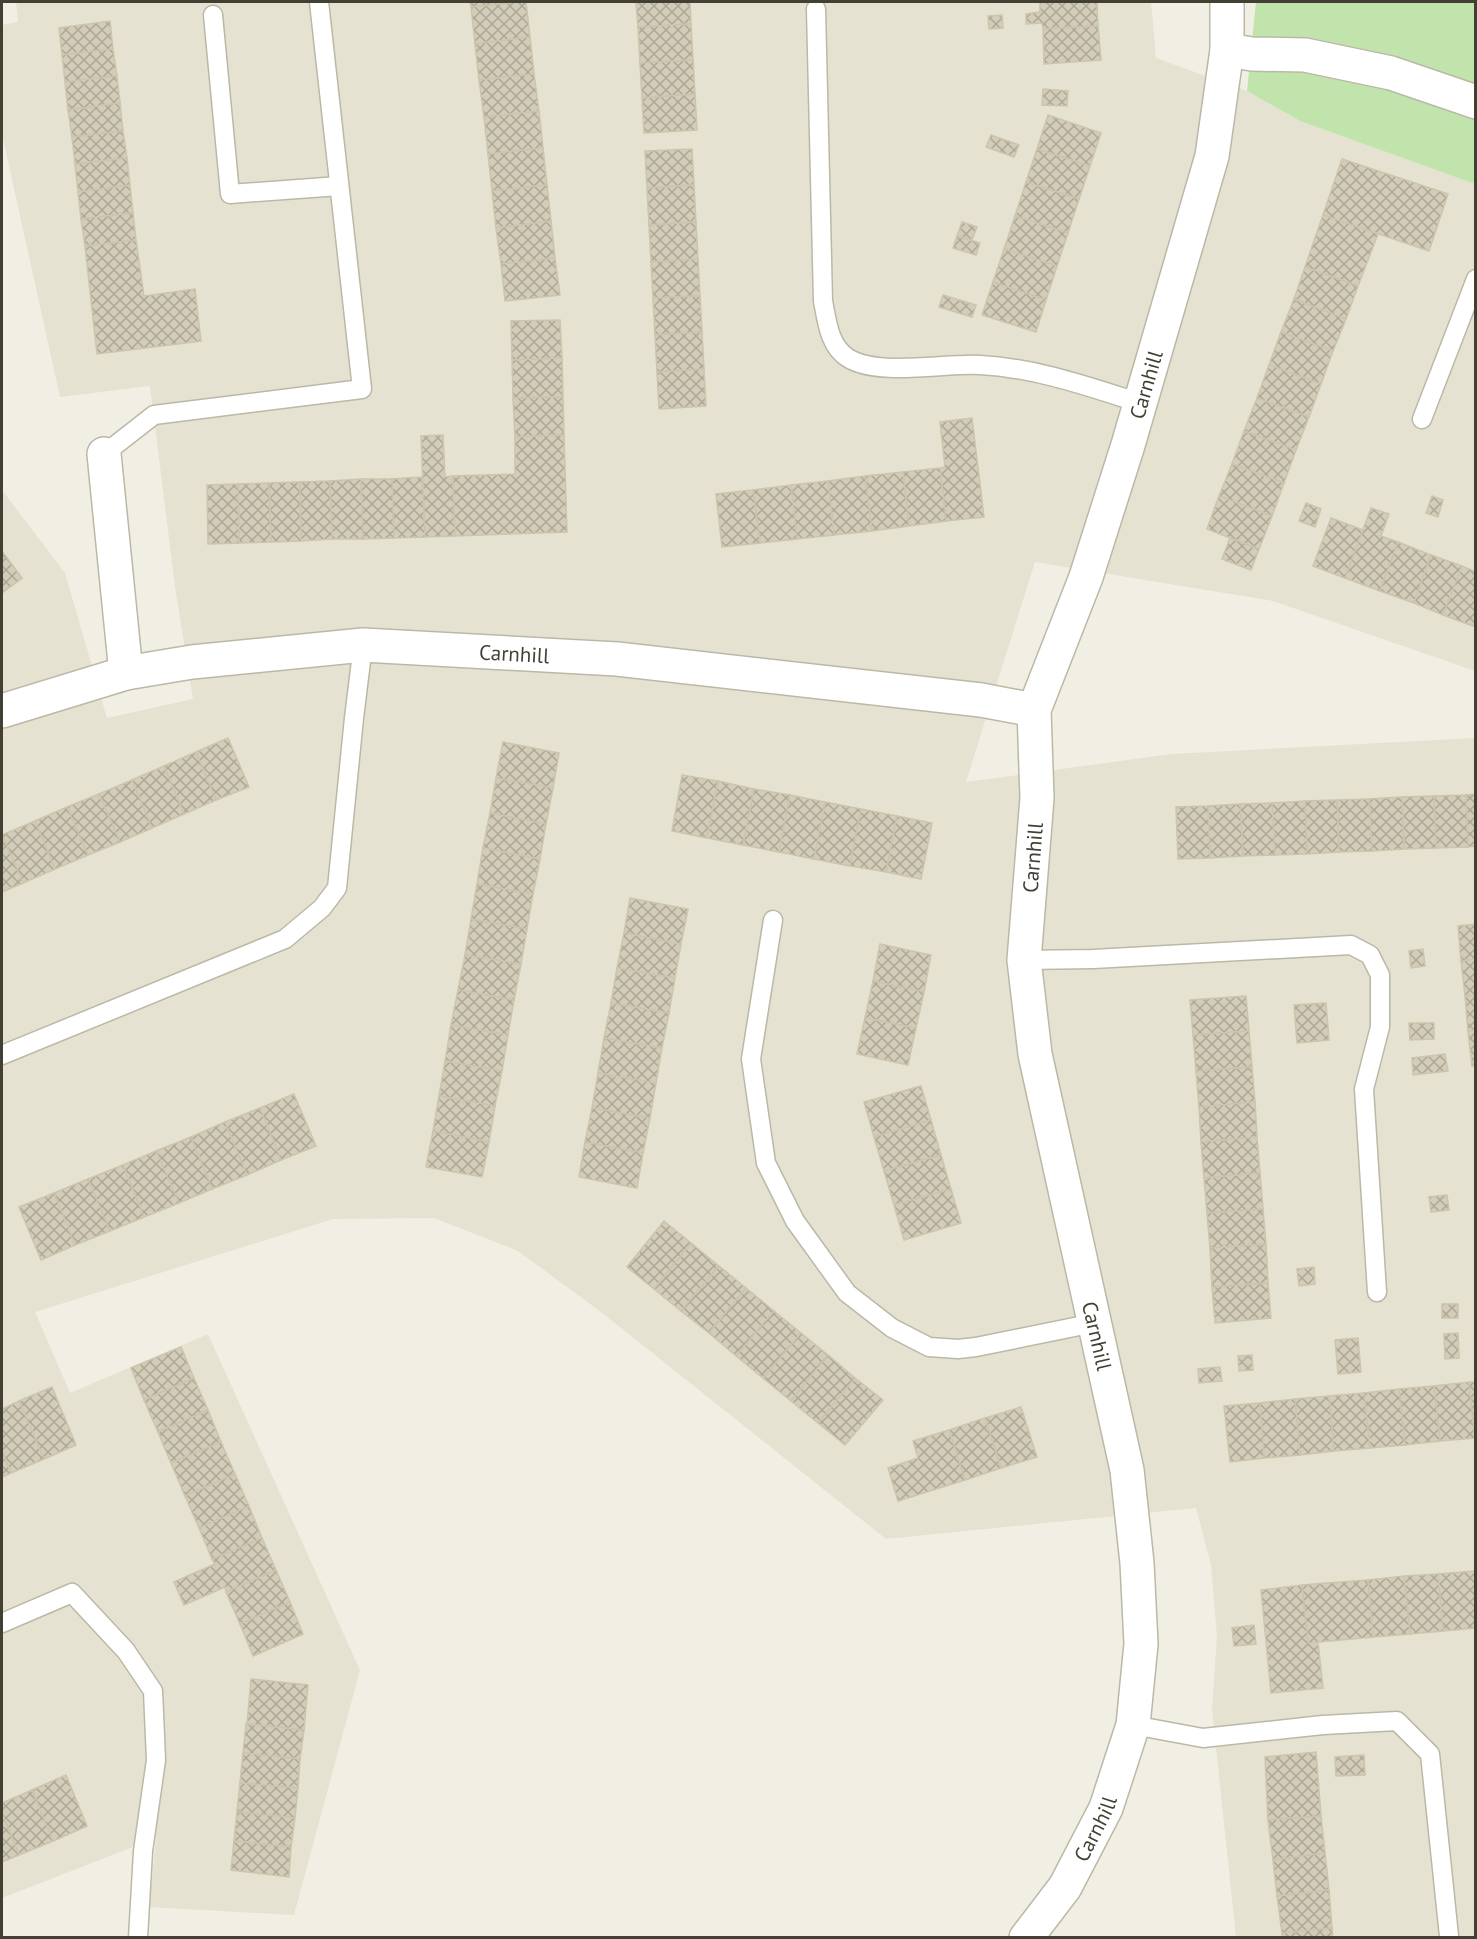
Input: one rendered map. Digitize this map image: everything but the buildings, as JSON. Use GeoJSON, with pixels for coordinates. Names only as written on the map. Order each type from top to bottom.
{"type":"FeatureCollection","features":[{"type":"Feature","properties":{"kind":"street","name":"Carnhill"},"geometry":{"type":"LineString","coordinates":[[1026,1938],[1065,1887],[1106,1808],[1133,1725],[1141,1644],[1137,1563],[1127,1470],[1035,1054],[1024,960],[1037,798],[1034,711],[1086,576],[1183,261],[1212,156],[1227,50],[1227,2]]}},
{"type":"Feature","properties":{"kind":"street"},"geometry":{"type":"LineString","coordinates":[[1227,50],[1252,54],[1305,55],[1391,73],[1476,102]]}},
{"type":"Feature","properties":{"kind":"street"},"geometry":{"type":"LineString","coordinates":[[105,454],[126,673]]}},
{"type":"Feature","properties":{"kind":"street","name":"Carnhill"},"geometry":{"type":"LineString","coordinates":[[2,711],[126,673],[192,662],[363,645],[617,659],[981,700],[1034,711]]}},
{"type":"Feature","properties":{"kind":"lane"},"geometry":{"type":"LineString","coordinates":[[105,454],[154,416],[362,389],[319,2]]}},
{"type":"Feature","properties":{"kind":"lane"},"geometry":{"type":"LineString","coordinates":[[816,9],[823,301],[832,340],[838,349],[853,360],[874,366],[980,365],[1045,373],[1140,403]]}},
{"type":"Feature","properties":{"kind":"lane"},"geometry":{"type":"LineString","coordinates":[[213,15],[230,194],[339,186]]}},
{"type":"Feature","properties":{"kind":"lane"},"geometry":{"type":"LineString","coordinates":[[1422,419],[1476,279]]}},
{"type":"Feature","properties":{"kind":"lane"},"geometry":{"type":"LineString","coordinates":[[2,1055],[285,939],[322,908],[337,888],[363,645]]}},
{"type":"Feature","properties":{"kind":"lane"},"geometry":{"type":"LineString","coordinates":[[772,920],[751,1059],[766,1163],[795,1221],[848,1293],[892,1328],[928,1347],[958,1349],[976,1347],[1094,1323]]}},
{"type":"Feature","properties":{"kind":"lane"},"geometry":{"type":"LineString","coordinates":[[1024,960],[1093,959],[1351,945],[1370,955],[1380,975],[1380,1027],[1364,1089],[1377,1292]]}},
{"type":"Feature","properties":{"kind":"lane"},"geometry":{"type":"LineString","coordinates":[[2,1623],[72,1593],[126,1651],[153,1691],[156,1760],[143,1851],[138,1938]]}},
{"type":"Feature","properties":{"kind":"lane"},"geometry":{"type":"LineString","coordinates":[[1133,1725],[1203,1738],[1323,1725],[1397,1721],[1430,1754],[1449,1936]]}},
{"type":"Feature","properties":{"kind":"shaded area"},"geometry":{"type":"Polygon","coordinates":[[[16,2],[1151,2],[1156,58],[1247,91],[1300,121],[1475,184],[1475,671],[1273,601],[1035,562],[966,782],[1171,754],[1475,738],[1475,1937],[1236,1937],[1212,1709],[1217,1636],[1211,1565],[1196,1508],[886,1539],[601,1312],[518,1251],[434,1218],[333,1219],[35,1312],[70,1393],[208,1334],[360,1670],[294,1915],[149,1907],[156,1838],[2,1898],[2,490],[65,573],[107,718],[193,699],[175,587],[150,386],[60,397],[2,134],[2,25],[18,22],[16,2]]]}},
{"type":"Feature","properties":{"kind":"green space"},"geometry":{"type":"Polygon","coordinates":[[[1256,2],[1475,2],[1475,184],[1300,121],[1247,91],[1256,2]]]}}]}
